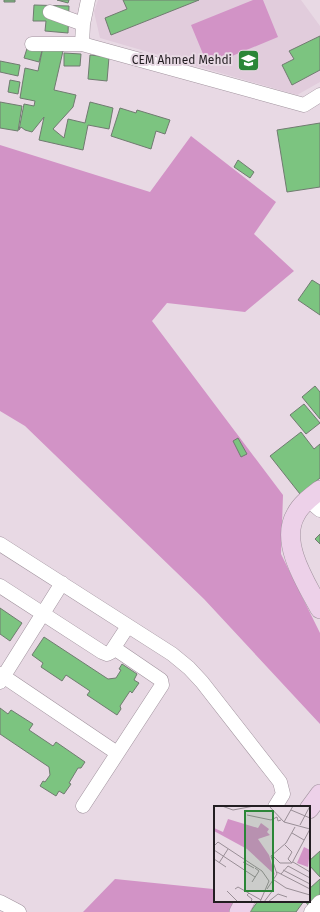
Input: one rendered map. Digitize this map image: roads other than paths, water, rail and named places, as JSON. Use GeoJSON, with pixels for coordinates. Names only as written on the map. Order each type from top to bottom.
{"type":"FeatureCollection","features":[{"type":"Feature","properties":{"kind":"street"},"geometry":{"type":"LineString","coordinates":[[82,44],[83,24],[88,0]]}},
{"type":"Feature","properties":{"kind":"street"},"geometry":{"type":"LineString","coordinates":[[50,12],[83,24]]}},
{"type":"Feature","properties":{"kind":"street"},"geometry":{"type":"LineString","coordinates":[[32,44],[82,44],[304,105],[320,95]]}},
{"type":"Feature","properties":{"kind":"street"},"geometry":{"type":"LineString","coordinates":[[316,500],[298,510],[292,523],[290,542],[292,551],[320,609]]}},
{"type":"Feature","properties":{"kind":"street"},"geometry":{"type":"LineString","coordinates":[[0,544],[128,626],[181,661],[189,668],[202,682],[280,782],[283,794],[276,806]]}},
{"type":"Feature","properties":{"kind":"street"},"geometry":{"type":"LineString","coordinates":[[62,583],[1,677],[117,753]]}},
{"type":"Feature","properties":{"kind":"street"},"geometry":{"type":"LineString","coordinates":[[0,586],[107,654],[114,648],[128,626]]}},
{"type":"Feature","properties":{"kind":"street"},"geometry":{"type":"LineString","coordinates":[[83,806],[162,685],[161,680],[114,648]]}},
{"type":"Feature","properties":{"kind":"street"},"geometry":{"type":"LineString","coordinates":[[310,808],[320,794]]}},
{"type":"Feature","properties":{"kind":"street"},"geometry":{"type":"LineString","coordinates":[[0,902],[19,912]]}},
{"type":"Feature","properties":{"kind":"street"},"geometry":{"type":"LineString","coordinates":[[239,912],[244,902]]}},
{"type":"Feature","properties":{"kind":"street"},"geometry":{"type":"LineString","coordinates":[[311,912],[320,902]]}},
{"type":"Feature","properties":{"kind":"place","name":"CEM Ahmed Mehdi"},"geometry":{"type":"Point","coordinates":[248,60]}}]}
